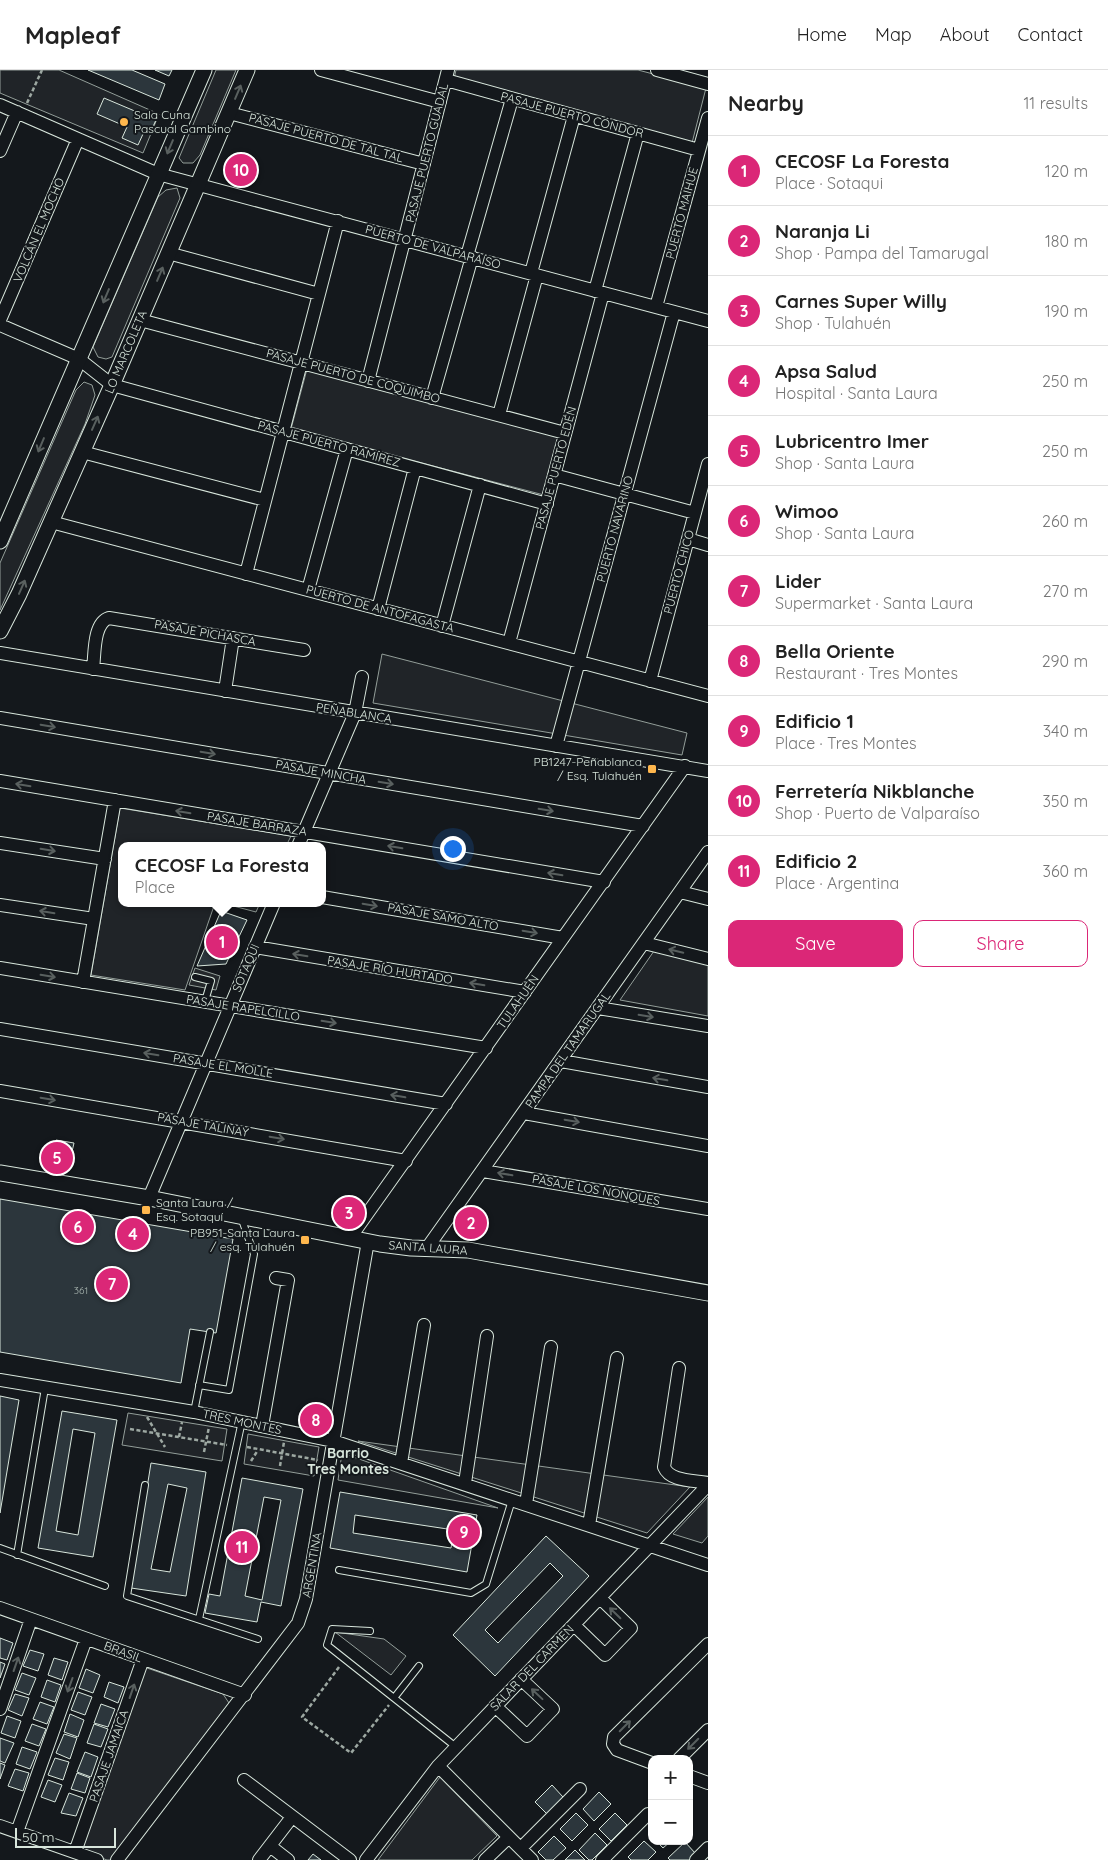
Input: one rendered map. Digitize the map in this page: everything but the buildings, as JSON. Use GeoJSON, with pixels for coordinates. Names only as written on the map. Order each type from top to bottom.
{"type":"FeatureCollection","features":[{"type":"Feature","properties":{"kind":"street"},"geometry":{"type":"LineString","coordinates":[[0,541],[204,70]]}},
{"type":"Feature","properties":{"kind":"street","name":"LO MARCOLETA"},"geometry":{"type":"LineString","coordinates":[[0,631],[112,385],[247,70]]}},
{"type":"Feature","properties":{"kind":"street"},"geometry":{"type":"LineString","coordinates":[[321,70],[440,102]]}},
{"type":"Feature","properties":{"kind":"street"},"geometry":{"type":"LineString","coordinates":[[657,70],[708,84]]}},
{"type":"Feature","properties":{"kind":"street","name":"PASAJE PUERTO GUADAL"},"geometry":{"type":"LineString","coordinates":[[368,381],[447,75]]}},
{"type":"Feature","properties":{"kind":"street","name":"PASAJE PUERTO CÓNDOR"},"geometry":{"type":"LineString","coordinates":[[447,75],[512,98],[699,150]]}},
{"type":"Feature","properties":{"kind":"street"},"geometry":{"type":"LineString","coordinates":[[432,398],[512,98]]}},
{"type":"Feature","properties":{"kind":"street","name":"PUERTO DE VALPARAÍSO"},"geometry":{"type":"LineString","coordinates":[[0,105],[158,174],[198,183],[708,321]]}},
{"type":"Feature","properties":{"kind":"street","name":"PASAJE PUERTO DE TAL TAL"},"geometry":{"type":"LineString","coordinates":[[229,113],[424,164]]}},
{"type":"Feature","properties":{"kind":"street"},"geometry":{"type":"LineString","coordinates":[[0,152],[19,114]]}},
{"type":"Feature","properties":{"kind":"street"},"geometry":{"type":"LineString","coordinates":[[500,415],[574,116]]}},
{"type":"Feature","properties":{"kind":"street","name":"PUERTO MAIHUE"},"geometry":{"type":"LineString","coordinates":[[656,307],[708,118]]}},
{"type":"Feature","properties":{"kind":"street","name":"PASAJE PUERTO EDÉN"},"geometry":{"type":"LineString","coordinates":[[509,643],[566,433],[638,133]]}},
{"type":"Feature","properties":{"kind":"street","name":"VOLCÁN EL MOCHO"},"geometry":{"type":"LineString","coordinates":[[0,320],[78,139]]}},
{"type":"Feature","properties":{"kind":"street"},"geometry":{"type":"LineString","coordinates":[[246,574],[338,221]]}},
{"type":"Feature","properties":{"kind":"street"},"geometry":{"type":"LineString","coordinates":[[168,253],[319,294]]}},
{"type":"Feature","properties":{"kind":"street","name":"PUERTO NAVARINO"},"geometry":{"type":"LineString","coordinates":[[556,746],[674,312]]}},
{"type":"Feature","properties":{"kind":"street","name":"PASAJE PUERTO DE COQUIMBO"},"geometry":{"type":"LineString","coordinates":[[140,320],[566,433]]}},
{"type":"Feature","properties":{"kind":"street"},"geometry":{"type":"LineString","coordinates":[[0,325],[79,359],[112,385]]}},
{"type":"Feature","properties":{"kind":"street","name":"PASAJE PUERTO RAMÍREZ"},"geometry":{"type":"LineString","coordinates":[[112,385],[546,504]]}},
{"type":"Feature","properties":{"kind":"street"},"geometry":{"type":"LineString","coordinates":[[308,590],[347,449]]}},
{"type":"Feature","properties":{"kind":"street"},"geometry":{"type":"LineString","coordinates":[[82,452],[265,500]]}},
{"type":"Feature","properties":{"kind":"street"},"geometry":{"type":"LineString","coordinates":[[378,609],[415,468]]}},
{"type":"Feature","properties":{"kind":"street","name":"PUERTO CHICO"},"geometry":{"type":"LineString","coordinates":[[650,681],[707,469]]}},
{"type":"Feature","properties":{"kind":"street"},"geometry":{"type":"LineString","coordinates":[[554,476],[695,513]]}},
{"type":"Feature","properties":{"kind":"street"},"geometry":{"type":"LineString","coordinates":[[442,626],[480,486]]}},
{"type":"Feature","properties":{"kind":"street","name":"PUERTO DE ANTOFAGASTA"},"geometry":{"type":"LineString","coordinates":[[51,522],[708,696]]}},
{"type":"Feature","properties":{"kind":"street"},"geometry":{"type":"LineString","coordinates":[[688,539],[708,545]]}},
{"type":"Feature","properties":{"kind":"street","name":"PASAJE PICHASCA"},"geometry":{"type":"LineString","coordinates":[[93,669],[99,628],[106,619],[112,618],[304,650]]}},
{"type":"Feature","properties":{"kind":"street"},"geometry":{"type":"LineString","coordinates":[[225,691],[233,638]]}},
{"type":"Feature","properties":{"kind":"street","name":"PEÑABLANCA"},"geometry":{"type":"LineString","coordinates":[[0,653],[708,771]]}},
{"type":"Feature","properties":{"kind":"street"},"geometry":{"type":"LineString","coordinates":[[300,842],[355,713],[362,677]]}},
{"type":"Feature","properties":{"kind":"street","name":"PASAJE MINCHA"},"geometry":{"type":"LineString","coordinates":[[0,718],[643,826]]}},
{"type":"Feature","properties":{"kind":"street","name":"TULAHUÉN"},"geometry":{"type":"LineString","coordinates":[[350,1238],[685,766]]}},
{"type":"Feature","properties":{"kind":"street","name":"PASAJE BARRAZA"},"geometry":{"type":"LineString","coordinates":[[0,781],[604,882]]}},
{"type":"Feature","properties":{"kind":"street"},"geometry":{"type":"LineString","coordinates":[[84,982],[115,800]]}},
{"type":"Feature","properties":{"kind":"street"},"geometry":{"type":"LineString","coordinates":[[0,843],[105,859]]}},
{"type":"Feature","properties":{"kind":"street","name":"PAMPA DEL TAMARUGAL"},"geometry":{"type":"LineString","coordinates":[[428,1248],[708,852]]}},
{"type":"Feature","properties":{"kind":"street"},"geometry":{"type":"LineString","coordinates":[[680,892],[708,899]]}},
{"type":"Feature","properties":{"kind":"street","name":"PASAJE SAMO ALTO"},"geometry":{"type":"LineString","coordinates":[[326,898],[563,938]]}},
{"type":"Feature","properties":{"kind":"street"},"geometry":{"type":"LineString","coordinates":[[0,905],[94,919]]}},
{"type":"Feature","properties":{"kind":"street","name":"SOTAQUI"},"geometry":{"type":"LineString","coordinates":[[148,1198],[272,907]]}},
{"type":"Feature","properties":{"kind":"street"},"geometry":{"type":"LineString","coordinates":[[644,942],[708,959]]}},
{"type":"Feature","properties":{"kind":"street","name":"PASAJE RÍO HURTADO"},"geometry":{"type":"LineString","coordinates":[[255,948],[525,992]]}},
{"type":"Feature","properties":{"kind":"street","name":"PASAJE RAPELCILLO"},"geometry":{"type":"LineString","coordinates":[[0,968],[486,1048]]}},
{"type":"Feature","properties":{"kind":"street"},"geometry":{"type":"LineString","coordinates":[[598,1008],[708,1026]]}},
{"type":"Feature","properties":{"kind":"street","name":"PASAJE EL MOLLE"},"geometry":{"type":"LineString","coordinates":[[0,1029],[446,1104]]}},
{"type":"Feature","properties":{"kind":"street"},"geometry":{"type":"LineString","coordinates":[[561,1061],[708,1087]]}},
{"type":"Feature","properties":{"kind":"street","name":"PASAJE TALINAY"},"geometry":{"type":"LineString","coordinates":[[0,1091],[406,1160]]}},
{"type":"Feature","properties":{"kind":"street"},"geometry":{"type":"LineString","coordinates":[[524,1113],[708,1146]]}},
{"type":"Feature","properties":{"kind":"street","name":"PASAJE LOS NONQUES"},"geometry":{"type":"LineString","coordinates":[[483,1170],[708,1209]]}},
{"type":"Feature","properties":{"kind":"street","name":"SANTA LAURA"},"geometry":{"type":"LineString","coordinates":[[0,1172],[148,1198],[368,1242],[399,1247],[468,1250],[708,1293]]}},
{"type":"Feature","properties":{"kind":"street","name":"ARGENTINA"},"geometry":{"type":"LineString","coordinates":[[118,1860],[298,1623],[306,1600],[368,1242]]}},
{"type":"Feature","properties":{"kind":"street"},"geometry":{"type":"LineString","coordinates":[[262,1426],[288,1280],[276,1278]]}},
{"type":"Feature","properties":{"kind":"street"},"geometry":{"type":"LineString","coordinates":[[401,1463],[424,1325]]}},
{"type":"Feature","properties":{"kind":"street"},"geometry":{"type":"LineString","coordinates":[[465,1483],[486,1336]]}},
{"type":"Feature","properties":{"kind":"street"},"geometry":{"type":"LineString","coordinates":[[526,1504],[551,1346]]}},
{"type":"Feature","properties":{"kind":"street"},"geometry":{"type":"LineString","coordinates":[[589,1524],[617,1358]]}},
{"type":"Feature","properties":{"kind":"street"},"geometry":{"type":"LineString","coordinates":[[679,1368],[664,1467],[667,1473],[674,1477],[708,1484]]}},
{"type":"Feature","properties":{"kind":"street","name":"TRES MONTES"},"geometry":{"type":"LineString","coordinates":[[0,1380],[194,1412],[333,1442],[465,1483],[649,1546],[706,1560]]}},
{"type":"Feature","properties":{"kind":"street","name":"SALAR DEL CARMEN"},"geometry":{"type":"LineString","coordinates":[[366,1860],[438,1766],[456,1746],[708,1484]]}},
{"type":"Feature","properties":{"kind":"street"},"geometry":{"type":"LineString","coordinates":[[574,1625],[605,1655],[631,1628],[600,1598]]}},
{"type":"Feature","properties":{"kind":"street","name":"BRASIL"},"geometry":{"type":"LineString","coordinates":[[0,1608],[245,1695]]}},
{"type":"Feature","properties":{"kind":"street"},"geometry":{"type":"LineString","coordinates":[[0,1709],[31,1619]]}},
{"type":"Feature","properties":{"kind":"street"},"geometry":{"type":"LineString","coordinates":[[17,1832],[86,1639]]}},
{"type":"Feature","properties":{"kind":"street"},"geometry":{"type":"LineString","coordinates":[[648,1761],[617,1750],[613,1744],[614,1737],[708,1644]]}},
{"type":"Feature","properties":{"kind":"street","name":"PASAJE JAMAICA"},"geometry":{"type":"LineString","coordinates":[[76,1852],[143,1659]]}},
{"type":"Feature","properties":{"kind":"street"},"geometry":{"type":"LineString","coordinates":[[495,1706],[527,1736],[553,1709],[521,1679]]}},
{"type":"Feature","properties":{"kind":"street"},"geometry":{"type":"LineString","coordinates":[[683,1755],[708,1730]]}},
{"type":"Feature","properties":{"kind":"street"},"geometry":{"type":"LineString","coordinates":[[438,1766],[532,1860]]}},
{"type":"Feature","properties":{"kind":"street"},"geometry":{"type":"LineString","coordinates":[[693,1777],[708,1783]]}},
{"type":"Feature","properties":{"kind":"street"},"geometry":{"type":"LineString","coordinates":[[244,1780],[350,1860]]}},
{"type":"Feature","properties":{"kind":"street"},"geometry":{"type":"LineString","coordinates":[[521,1848],[580,1789]]}},
{"type":"Feature","properties":{"kind":"street"},"geometry":{"type":"LineString","coordinates":[[602,1860],[648,1814]]}},
{"type":"Feature","properties":{"kind":"street"},"geometry":{"type":"LineString","coordinates":[[259,1860],[292,1817]]}},
{"type":"Feature","properties":{"kind":"street"},"geometry":{"type":"LineString","coordinates":[[0,1826],[96,1860]]}},
{"type":"Feature","properties":{"kind":"street"},"geometry":{"type":"LineString","coordinates":[[485,1860],[509,1837]]}},
{"type":"Feature","properties":{"kind":"street"},"geometry":{"type":"LineString","coordinates":[[270,1846],[288,1860]]}},
{"type":"Feature","properties":{"kind":"street"},"geometry":{"type":"LineString","coordinates":[[696,1860],[708,1848]]}},
{"type":"Feature","properties":{"kind":"lane"},"geometry":{"type":"LineString","coordinates":[[196,977],[211,981],[205,1001]]}},
{"type":"Feature","properties":{"kind":"lane"},"geometry":{"type":"LineString","coordinates":[[200,1385],[229,1390],[254,1254],[240,1216]]}},
{"type":"Feature","properties":{"kind":"lane"},"geometry":{"type":"LineString","coordinates":[[194,1412],[210,1332]]}},
{"type":"Feature","properties":{"kind":"lane"},"geometry":{"type":"LineString","coordinates":[[17,1554],[45,1388]]}},
{"type":"Feature","properties":{"kind":"lane"},"geometry":{"type":"LineString","coordinates":[[199,1619],[242,1422]]}},
{"type":"Feature","properties":{"kind":"lane"},"geometry":{"type":"LineString","coordinates":[[145,1486],[127,1596],[258,1639]]}},
{"type":"Feature","properties":{"kind":"lane"},"geometry":{"type":"LineString","coordinates":[[339,1570],[471,1593],[486,1584],[512,1499]]}},
{"type":"Feature","properties":{"kind":"lane"},"geometry":{"type":"LineString","coordinates":[[0,1548],[105,1586]]}},
{"type":"Feature","properties":{"kind":"lane"},"geometry":{"type":"LineString","coordinates":[[370,1631],[338,1628],[330,1631],[327,1645],[456,1746]]}},
{"type":"Feature","properties":{"kind":"lane"},"geometry":{"type":"LineString","coordinates":[[394,1698],[419,1666]]}},
{"type":"Feature","properties":{"kind":"path"},"geometry":{"type":"LineString","coordinates":[[19,114],[42,70]]}},
{"type":"Feature","properties":{"kind":"path"},"geometry":{"type":"LineString","coordinates":[[130,1429],[329,1462]]}},
{"type":"Feature","properties":{"kind":"path"},"geometry":{"type":"LineString","coordinates":[[155,1433],[165,1447]]}},
{"type":"Feature","properties":{"kind":"path"},"geometry":{"type":"LineString","coordinates":[[204,1452],[206,1442]]}},
{"type":"Feature","properties":{"kind":"path"},"geometry":{"type":"LineString","coordinates":[[251,1461],[259,1449]]}},
{"type":"Feature","properties":{"kind":"path"},"geometry":{"type":"LineString","coordinates":[[280,1466],[282,1454]]}},
{"type":"Feature","properties":{"kind":"path"},"geometry":{"type":"LineString","coordinates":[[345,1660],[302,1717],[351,1753],[394,1698]]}},
{"type":"Feature","properties":{"kind":"shaded area"},"geometry":{"type":"Polygon","coordinates":[[[0,70],[59,70],[159,114],[143,153],[0,93],[0,70]]]}},
{"type":"Feature","properties":{"kind":"shaded area"},"geometry":{"type":"Polygon","coordinates":[[[216,70],[236,70],[200,155],[193,163],[183,163],[179,158],[216,70]]]}},
{"type":"Feature","properties":{"kind":"shaded area"},"geometry":{"type":"Polygon","coordinates":[[[456,70],[638,70],[706,88],[692,143],[454,79],[456,70]]]}},
{"type":"Feature","properties":{"kind":"shaded area"},"geometry":{"type":"Polygon","coordinates":[[[177,188],[180,198],[112,357],[106,359],[98,357],[93,347],[158,197],[166,190],[177,188]]]}},
{"type":"Feature","properties":{"kind":"shaded area"},"geometry":{"type":"Polygon","coordinates":[[[307,369],[560,436],[544,495],[291,429],[307,369]]]}},
{"type":"Feature","properties":{"kind":"shaded area"},"geometry":{"type":"Polygon","coordinates":[[[84,382],[92,385],[95,395],[85,424],[0,610],[0,563],[76,390],[84,382]]]}},
{"type":"Feature","properties":{"kind":"shaded area"},"geometry":{"type":"Polygon","coordinates":[[[382,654],[687,733],[682,755],[373,703],[382,654]]]}},
{"type":"Feature","properties":{"kind":"shaded area"},"geometry":{"type":"Polygon","coordinates":[[[120,808],[291,836],[288,842],[118,842],[118,907],[214,907],[185,990],[91,975],[120,808]]]}},
{"type":"Feature","properties":{"kind":"shaded area"},"geometry":{"type":"Polygon","coordinates":[[[237,907],[258,907],[256,912],[237,907]]]}},
{"type":"Feature","properties":{"kind":"shaded area"},"geometry":{"type":"Polygon","coordinates":[[[654,951],[708,965],[708,1016],[620,1000],[654,951]]]}},
{"type":"Feature","properties":{"kind":"shaded area"},"geometry":{"type":"Polygon","coordinates":[[[195,968],[220,976],[216,990],[189,985],[195,968]]]}},
{"type":"Feature","properties":{"kind":"shaded area"},"geometry":{"type":"Polygon","coordinates":[[[128,1413],[227,1429],[222,1461],[122,1445],[128,1413]]]}},
{"type":"Feature","properties":{"kind":"shaded area"},"geometry":{"type":"Polygon","coordinates":[[[248,1434],[319,1447],[314,1476],[244,1464],[248,1434]]]}},
{"type":"Feature","properties":{"kind":"shaded area"},"geometry":{"type":"Polygon","coordinates":[[[358,1441],[690,1487],[647,1533],[358,1441]]]}},
{"type":"Feature","properties":{"kind":"shaded area"},"geometry":{"type":"Polygon","coordinates":[[[342,1453],[498,1508],[338,1480],[342,1453]]]}},
{"type":"Feature","properties":{"kind":"shaded area"},"geometry":{"type":"Polygon","coordinates":[[[708,1497],[708,1536],[702,1543],[673,1534],[708,1497]]]}},
{"type":"Feature","properties":{"kind":"shaded area"},"geometry":{"type":"Polygon","coordinates":[[[335,1632],[384,1639],[406,1656],[391,1675],[335,1632]]]}},
{"type":"Feature","properties":{"kind":"shaded area"},"geometry":{"type":"Polygon","coordinates":[[[144,1667],[223,1694],[229,1703],[111,1860],[107,1860],[80,1850],[144,1667]]]}},
{"type":"Feature","properties":{"kind":"shaded area"},"geometry":{"type":"Polygon","coordinates":[[[440,1777],[497,1836],[472,1860],[378,1860],[440,1777]]]}},
{"type":"Feature","properties":{"kind":"place","name":"Sala Cuna Pascual Gambino"},"geometry":{"type":"Point","coordinates":[124,122]}},
{"type":"Feature","properties":{"kind":"place","name":"Ferretería Nikblanche"},"geometry":{"type":"Point","coordinates":[241,170]}},
{"type":"Feature","properties":{"kind":"place","name":"PB1247-Peñablanca / Esq. Tulahuén"},"geometry":{"type":"Point","coordinates":[652,769]}},
{"type":"Feature","properties":{"kind":"place","name":"CECOSF La Foresta"},"geometry":{"type":"Point","coordinates":[222,942]}},
{"type":"Feature","properties":{"kind":"place","name":"Lubricentro Imer"},"geometry":{"type":"Point","coordinates":[57,1158]}},
{"type":"Feature","properties":{"kind":"place","name":"Santa Laura / Esq. Sotaquí"},"geometry":{"type":"Point","coordinates":[146,1210]}},
{"type":"Feature","properties":{"kind":"place","name":"Carnes Super Willy"},"geometry":{"type":"Point","coordinates":[349,1213]}},
{"type":"Feature","properties":{"kind":"place","name":"Naranja Li"},"geometry":{"type":"Point","coordinates":[471,1223]}},
{"type":"Feature","properties":{"kind":"place","name":"Wimoo"},"geometry":{"type":"Point","coordinates":[78,1227]}},
{"type":"Feature","properties":{"kind":"place","name":"Apsa Salud"},"geometry":{"type":"Point","coordinates":[133,1234]}},
{"type":"Feature","properties":{"kind":"place","name":"PB951-Santa Laura / esq. Tulahuén"},"geometry":{"type":"Point","coordinates":[305,1240]}},
{"type":"Feature","properties":{"kind":"place","name":"Lider"},"geometry":{"type":"Point","coordinates":[112,1284]}},
{"type":"Feature","properties":{"kind":"place","name":"Bella Oriente"},"geometry":{"type":"Point","coordinates":[316,1420]}},
{"type":"Feature","properties":{"kind":"place","name":"Edificio 1"},"geometry":{"type":"Point","coordinates":[464,1532]}},
{"type":"Feature","properties":{"kind":"place","name":"Edificio 2"},"geometry":{"type":"Point","coordinates":[242,1547]}},
{"type":"Feature","properties":{"kind":"district","name":"Barrio Tres Montes"},"geometry":{"type":"Point","coordinates":[348,1462]}}]}
